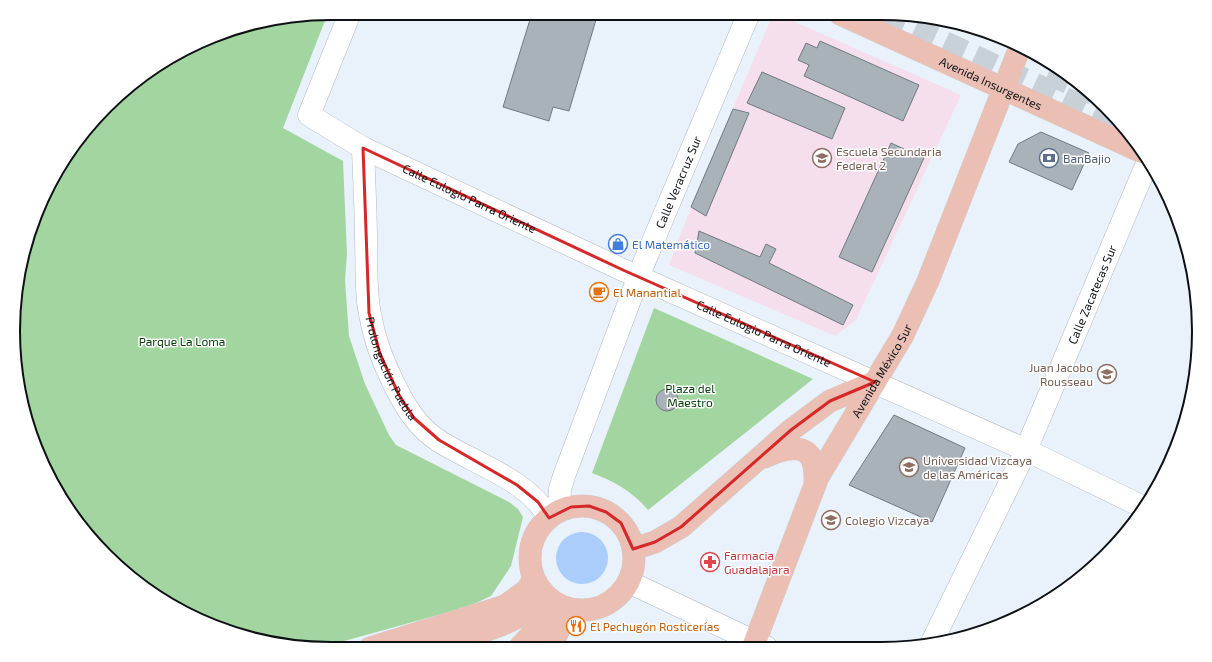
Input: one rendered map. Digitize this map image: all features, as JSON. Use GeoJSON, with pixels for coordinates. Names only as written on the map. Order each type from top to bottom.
{"type":"FeatureCollection","features":[{"type":"Feature","properties":{"kind":"main road","name":"Avenida Insurgentes"},"geometry":{"type":"LineString","coordinates":[[853,20],[1135,151]]}},
{"type":"Feature","properties":{"kind":"main road","name":"Avenida México Sur"},"geometry":{"type":"LineString","coordinates":[[759,642],[815,485],[903,335],[928,281],[1019,52]]}},
{"type":"Feature","properties":{"kind":"main road"},"geometry":{"type":"LineString","coordinates":[[633,549],[655,542],[681,527],[791,430],[830,401],[875,382]]}},
{"type":"Feature","properties":{"kind":"main road"},"geometry":{"type":"LineString","coordinates":[[754,462],[775,451],[790,448],[799,449],[811,457],[814,465],[815,485]]}},
{"type":"Feature","properties":{"kind":"main road"},"geometry":{"type":"LineString","coordinates":[[447,642],[508,623],[536,606],[558,604],[582,611],[599,608],[614,600],[626,588],[629,582],[633,572],[634,556],[631,538],[621,523],[606,512],[589,506],[571,507],[554,514],[540,525],[532,541],[529,558],[534,579],[539,589],[558,604]]}},
{"type":"Feature","properties":{"kind":"main road"},"geometry":{"type":"LineString","coordinates":[[389,642],[505,606],[522,594],[534,579]]}},
{"type":"Feature","properties":{"kind":"main road"},"geometry":{"type":"LineString","coordinates":[[551,642],[558,604]]}},
{"type":"Feature","properties":{"kind":"main road"},"geometry":{"type":"LineString","coordinates":[[524,642],[558,604]]}},
{"type":"Feature","properties":{"kind":"street","name":"Calle Eulogio Parra Oriente"},"geometry":{"type":"LineString","coordinates":[[347,20],[309,115],[363,148],[638,277],[1026,450],[1139,505]]}},
{"type":"Feature","properties":{"kind":"street","name":"Calle Veracruz Sur"},"geometry":{"type":"LineString","coordinates":[[554,514],[564,476],[638,277],[746,20]]}},
{"type":"Feature","properties":{"kind":"street","name":"Prolongación Puebla"},"geometry":{"type":"LineString","coordinates":[[363,148],[366,284],[369,312],[380,354],[399,395],[423,429],[438,440],[517,485],[554,514]]}},
{"type":"Feature","properties":{"kind":"street","name":"Calle Zacatecas Sur"},"geometry":{"type":"LineString","coordinates":[[933,637],[1026,450],[1140,158]]}},
{"type":"Feature","properties":{"kind":"street"},"geometry":{"type":"LineString","coordinates":[[629,582],[752,642]]}},
{"type":"Feature","properties":{"kind":"highlighted area"},"geometry":{"type":"Polygon","coordinates":[[[363,148],[623,270],[875,382],[830,401],[791,430],[681,527],[655,542],[633,549],[621,523],[606,512],[589,506],[571,507],[549,518],[538,502],[517,485],[439,440],[414,418],[399,395],[380,354],[369,313],[363,148]]]}},
{"type":"Feature","properties":{"kind":"shaded area","name":"Escuela Secundaria Federal 2"},"geometry":{"type":"Polygon","coordinates":[[[770,20],[791,20],[961,95],[856,320],[835,336],[669,265],[691,207],[770,20]]]}},
{"type":"Feature","properties":{"kind":"green space","name":"Parque La Loma"},"geometry":{"type":"Polygon","coordinates":[[[325,20],[283,128],[343,161],[347,254],[345,280],[349,336],[365,384],[389,435],[396,445],[509,502],[518,509],[523,517],[511,566],[491,596],[467,607],[341,642],[311,641],[270,636],[231,625],[193,610],[175,600],[158,590],[126,565],[97,536],[84,520],[72,504],[52,469],[37,431],[26,392],[21,351],[20,331],[23,290],[26,270],[37,231],[52,193],[62,175],[72,158],[97,126],[126,97],[142,84],[158,72],[193,52],[231,37],[270,26],[325,20]]]}},
{"type":"Feature","properties":{"kind":"green space","name":"Plaza del Maestro"},"geometry":{"type":"Polygon","coordinates":[[[654,308],[813,379],[648,510],[623,488],[592,473],[654,308]]]}},
{"type":"Feature","properties":{"kind":"water"},"geometry":{"type":"Polygon","coordinates":[[[582,532],[592,534],[600,540],[606,548],[608,558],[606,568],[600,576],[592,582],[582,584],[572,582],[564,576],[558,568],[556,558],[558,548],[564,540],[572,534],[582,532]]]}},
{"type":"Feature","properties":{"kind":"building"},"geometry":{"type":"Polygon","coordinates":[[[530,20],[596,20],[569,111],[553,107],[549,121],[503,107],[530,20]]]}},
{"type":"Feature","properties":{"kind":"building"},"geometry":{"type":"Polygon","coordinates":[[[820,41],[919,85],[903,121],[804,76],[809,65],[798,60],[806,43],[817,48],[820,41]]]}},
{"type":"Feature","properties":{"kind":"building"},"geometry":{"type":"Polygon","coordinates":[[[762,72],[845,108],[832,139],[747,103],[762,72]]]}},
{"type":"Feature","properties":{"kind":"building"},"geometry":{"type":"Polygon","coordinates":[[[733,109],[749,113],[706,216],[691,207],[733,109]]]}},
{"type":"Feature","properties":{"kind":"building","name":"BanBajio"},"geometry":{"type":"Polygon","coordinates":[[[1041,132],[1089,153],[1072,190],[1009,162],[1018,144],[1041,132]]]}},
{"type":"Feature","properties":{"kind":"building"},"geometry":{"type":"Polygon","coordinates":[[[891,143],[924,158],[872,272],[839,257],[891,143]]]}},
{"type":"Feature","properties":{"kind":"building"},"geometry":{"type":"Polygon","coordinates":[[[699,231],[760,257],[766,244],[776,249],[769,263],[853,305],[843,325],[695,253],[699,231]]]}},
{"type":"Feature","properties":{"kind":"building"},"geometry":{"type":"Polygon","coordinates":[[[667,389],[675,392],[678,400],[675,408],[667,411],[659,408],[656,400],[659,392],[667,389]]]}},
{"type":"Feature","properties":{"kind":"building","name":"Universidad Vizcaya de las Américas"},"geometry":{"type":"Polygon","coordinates":[[[894,415],[965,448],[932,522],[849,485],[894,415]]]}},
{"type":"Feature","properties":{"kind":"tunnel"},"geometry":{"type":"LineString","coordinates":[[900,21],[1107,118]]}},
{"type":"Feature","properties":{"kind":"tunnel"},"geometry":{"type":"LineString","coordinates":[[1048,74],[1069,83]]}},
{"type":"Feature","properties":{"kind":"place","name":"Escuela Secundaria Federal 2"},"geometry":{"type":"Point","coordinates":[822,158]}},
{"type":"Feature","properties":{"kind":"place","name":"BanBajio"},"geometry":{"type":"Point","coordinates":[1049,158]}},
{"type":"Feature","properties":{"kind":"place","name":"El Matemático"},"geometry":{"type":"Point","coordinates":[618,244]}},
{"type":"Feature","properties":{"kind":"place","name":"El Manantial"},"geometry":{"type":"Point","coordinates":[599,292]}},
{"type":"Feature","properties":{"kind":"place","name":"Juan Jacobo Rousseau"},"geometry":{"type":"Point","coordinates":[1107,374]}},
{"type":"Feature","properties":{"kind":"place","name":"Universidad Vizcaya de las Américas"},"geometry":{"type":"Point","coordinates":[909,467]}},
{"type":"Feature","properties":{"kind":"place","name":"Colegio Vizcaya"},"geometry":{"type":"Point","coordinates":[831,520]}},
{"type":"Feature","properties":{"kind":"place","name":"Farmacia Guadalajara"},"geometry":{"type":"Point","coordinates":[710,562]}},
{"type":"Feature","properties":{"kind":"place","name":"El Pechugón Rosticerías"},"geometry":{"type":"Point","coordinates":[576,626]}}]}
